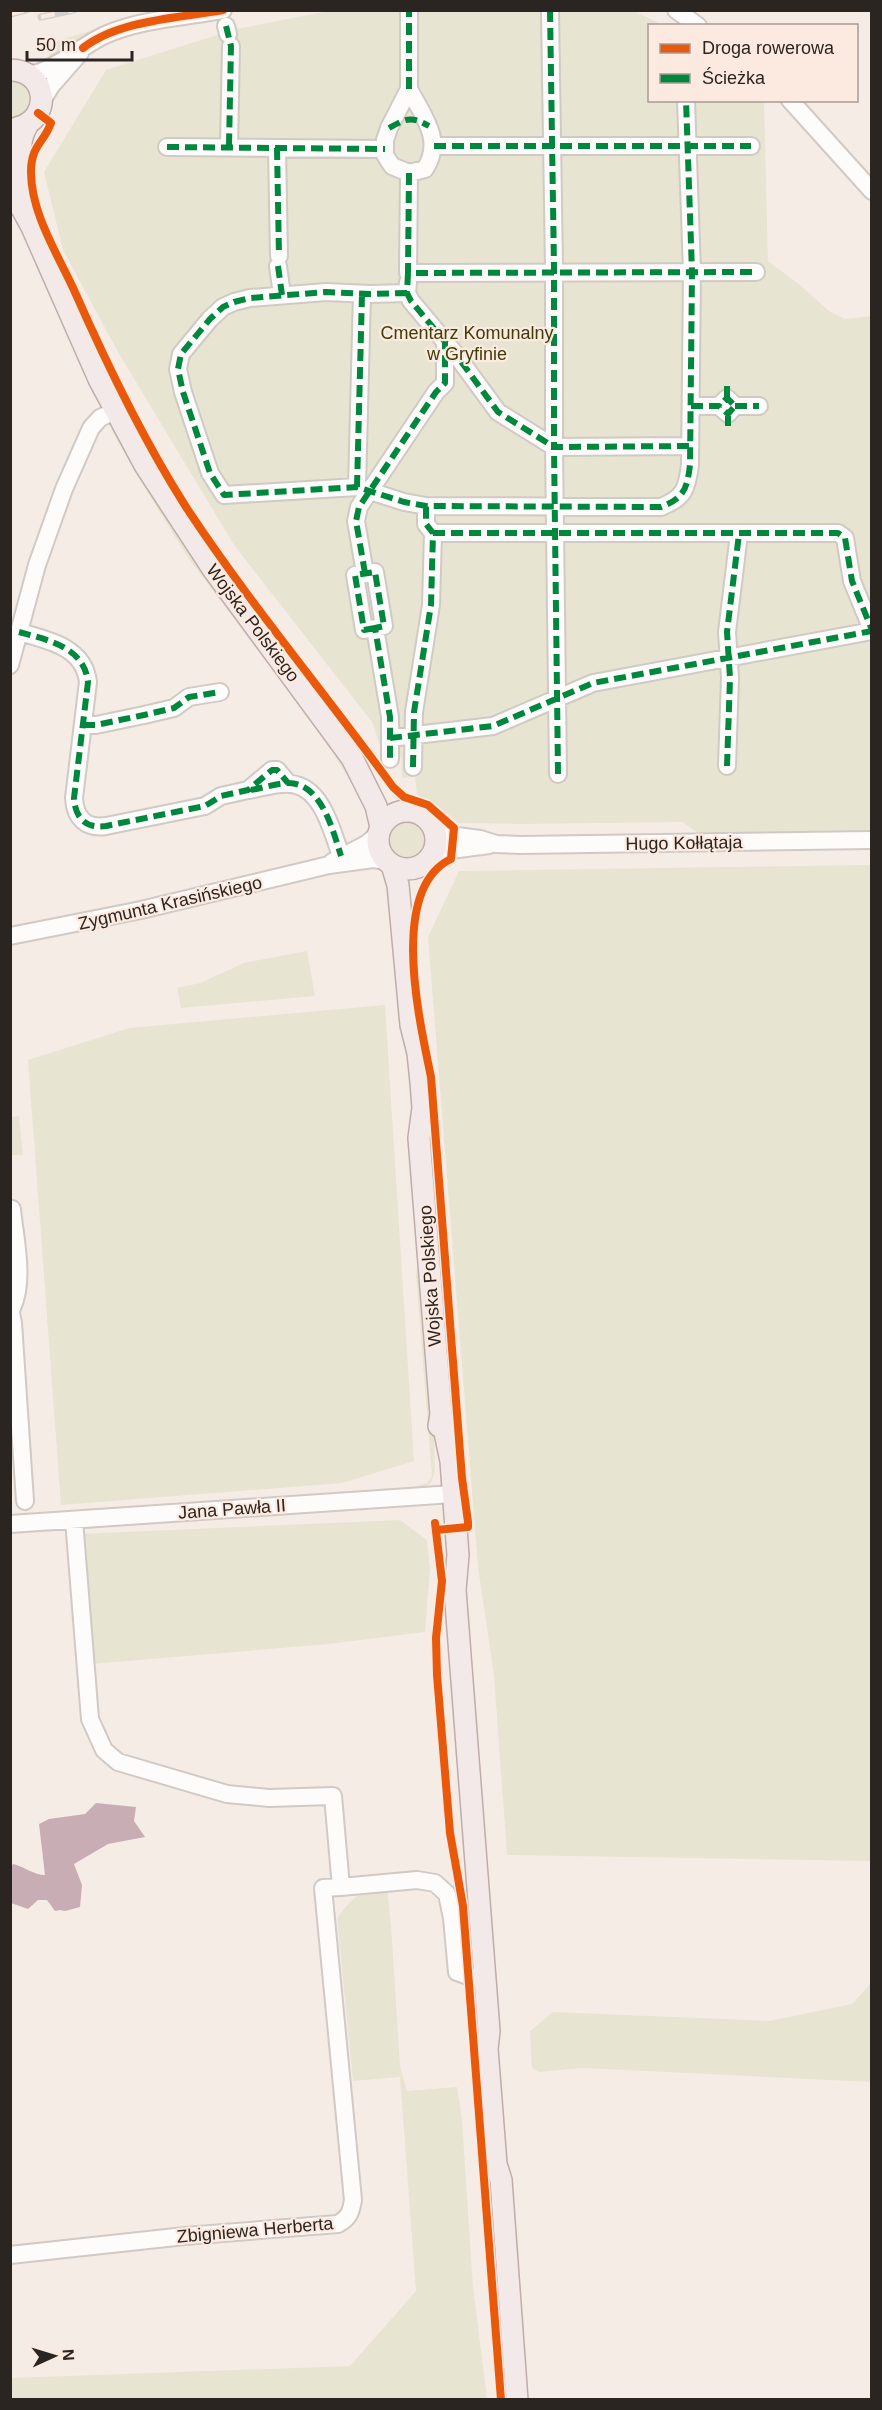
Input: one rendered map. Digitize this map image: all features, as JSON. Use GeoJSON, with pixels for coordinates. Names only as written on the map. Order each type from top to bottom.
{"type":"FeatureCollection","features":[{"type":"Feature","properties":{"kind":"main road"},"geometry":{"type":"LineString","coordinates":[[10,53],[13,63],[20,72],[39,86],[42,101]]}},
{"type":"Feature","properties":{"kind":"main road","name":"Wojska Polskiego"},"geometry":{"type":"LineString","coordinates":[[32,227],[22,173],[19,126],[37,116],[42,101]]}},
{"type":"Feature","properties":{"kind":"main road","name":"Wojska Polskiego"},"geometry":{"type":"LineString","coordinates":[[10,176],[20,205],[115,411],[160,490],[199,550],[352,758],[379,814],[380,830]]}},
{"type":"Feature","properties":{"kind":"main road","name":"Wojska Polskiego"},"geometry":{"type":"LineString","coordinates":[[352,758],[364,768],[393,803],[407,812]]}},
{"type":"Feature","properties":{"kind":"main road"},"geometry":{"type":"LineString","coordinates":[[407,812],[422,816],[433,828],[436,842],[426,861],[407,869],[390,863],[379,849],[380,830],[391,816],[407,812]]}},
{"type":"Feature","properties":{"kind":"main road","name":"Wojska Polskiego"},"geometry":{"type":"LineString","coordinates":[[405,937],[415,873],[426,861]]}},
{"type":"Feature","properties":{"kind":"main road","name":"Wojska Polskiego"},"geometry":{"type":"LineString","coordinates":[[390,863],[397,878],[405,937],[411,1025],[407,1054],[408,1083],[414,1123],[419,1137],[441,1414],[449,1444],[447,1495],[458,1555],[455,1590],[459,1648],[489,2031],[487,2049],[496,2164],[501,2180],[517,2400]]}},
{"type":"Feature","properties":{"kind":"street"},"geometry":{"type":"LineString","coordinates":[[409,10],[409,89],[389,128],[385,149],[385,155],[392,166],[409,173],[424,169],[432,158],[434,147],[429,126],[409,89]]}},
{"type":"Feature","properties":{"kind":"street"},"geometry":{"type":"LineString","coordinates":[[550,10],[558,774]]}},
{"type":"Feature","properties":{"kind":"street"},"geometry":{"type":"LineString","coordinates":[[676,10],[695,24]]}},
{"type":"Feature","properties":{"kind":"street"},"geometry":{"type":"LineString","coordinates":[[20,72],[44,72],[99,38],[120,29],[227,29],[230,146]]}},
{"type":"Feature","properties":{"kind":"street"},"geometry":{"type":"LineString","coordinates":[[42,101],[48,90],[83,48]]}},
{"type":"Feature","properties":{"kind":"street"},"geometry":{"type":"LineString","coordinates":[[407,293],[326,292],[250,298],[234,302],[223,308],[181,354],[178,369],[183,392],[210,473],[224,495],[364,489],[404,502],[426,506],[661,507],[675,501],[683,493],[688,481],[690,446],[692,272],[686,102]]}},
{"type":"Feature","properties":{"kind":"street"},"geometry":{"type":"LineString","coordinates":[[792,102],[872,191]]}},
{"type":"Feature","properties":{"kind":"street"},"geometry":{"type":"LineString","coordinates":[[389,128],[405,119],[416,118],[429,126]]}},
{"type":"Feature","properties":{"kind":"street"},"geometry":{"type":"LineString","coordinates":[[434,147],[752,146]]}},
{"type":"Feature","properties":{"kind":"street"},"geometry":{"type":"LineString","coordinates":[[167,147],[385,149]]}},
{"type":"Feature","properties":{"kind":"street"},"geometry":{"type":"LineString","coordinates":[[277,148],[279,261],[282,296]]}},
{"type":"Feature","properties":{"kind":"street"},"geometry":{"type":"LineString","coordinates":[[409,173],[407,293],[498,411],[554,447],[690,446]]}},
{"type":"Feature","properties":{"kind":"street"},"geometry":{"type":"LineString","coordinates":[[408,273],[756,272]]}},
{"type":"Feature","properties":{"kind":"street"},"geometry":{"type":"LineString","coordinates":[[362,294],[364,489],[356,521],[366,573],[375,572],[384,626],[375,628],[390,717],[390,759]]}},
{"type":"Feature","properties":{"kind":"street"},"geometry":{"type":"LineString","coordinates":[[364,489],[436,392],[445,384],[445,342]]}},
{"type":"Feature","properties":{"kind":"street"},"geometry":{"type":"LineString","coordinates":[[691,405],[759,406]]}},
{"type":"Feature","properties":{"kind":"street"},"geometry":{"type":"LineString","coordinates":[[10,665],[37,565],[64,489],[91,428],[100,418],[115,411]]}},
{"type":"Feature","properties":{"kind":"street"},"geometry":{"type":"LineString","coordinates":[[413,767],[414,712],[430,605],[434,533],[426,524],[426,506]]}},
{"type":"Feature","properties":{"kind":"street"},"geometry":{"type":"LineString","coordinates":[[390,738],[493,726],[593,683],[872,631],[852,581],[845,538],[838,533],[434,533]]}},
{"type":"Feature","properties":{"kind":"street"},"geometry":{"type":"LineString","coordinates":[[727,766],[730,678],[727,632],[739,534]]}},
{"type":"Feature","properties":{"kind":"street"},"geometry":{"type":"LineString","coordinates":[[19,632],[61,645],[74,652],[87,671],[88,682],[74,808],[78,817],[95,828],[205,806],[221,796],[248,790],[272,770],[277,770],[288,783],[301,786],[316,797],[325,814],[335,860]]}},
{"type":"Feature","properties":{"kind":"street"},"geometry":{"type":"LineString","coordinates":[[83,725],[96,726],[174,708],[189,697],[220,692]]}},
{"type":"Feature","properties":{"kind":"street","name":"Hugo Kołłątaja"},"geometry":{"type":"LineString","coordinates":[[433,828],[444,834],[480,839],[496,844]]}},
{"type":"Feature","properties":{"kind":"street","name":"Zygmunta Krasińskiego"},"geometry":{"type":"LineString","coordinates":[[10,936],[207,895],[335,860],[368,843],[380,830]]}},
{"type":"Feature","properties":{"kind":"street","name":"Hugo Kołłątaja"},"geometry":{"type":"LineString","coordinates":[[426,861],[443,851],[496,844],[872,840]]}},
{"type":"Feature","properties":{"kind":"street","name":"Zygmunta Krasińskiego"},"geometry":{"type":"LineString","coordinates":[[335,860],[373,859],[390,863]]}},
{"type":"Feature","properties":{"kind":"street"},"geometry":{"type":"LineString","coordinates":[[12,1209],[18,1280],[17,1296],[11,1308],[25,1501]]}},
{"type":"Feature","properties":{"kind":"street","name":"Jana Pawła II"},"geometry":{"type":"LineString","coordinates":[[10,1524],[447,1495]]}},
{"type":"Feature","properties":{"kind":"street"},"geometry":{"type":"LineString","coordinates":[[74,1520],[90,1719],[104,1750],[118,1762],[227,1794],[269,1798],[333,1796],[341,1887],[417,1880],[435,1883],[447,1894],[452,1918],[456,1972],[485,1982]]}},
{"type":"Feature","properties":{"kind":"street","name":"Zbigniewa Herberta"},"geometry":{"type":"LineString","coordinates":[[10,2255],[186,2236],[338,2224],[347,2219],[353,2200],[323,1888],[341,1887]]}},
{"type":"Feature","properties":{"kind":"green space","name":"Cmentarz Komunalny w Gryfinie"},"geometry":{"type":"Polygon","coordinates":[[[329,11],[634,11],[661,24],[648,24],[648,102],[764,102],[768,261],[829,311],[845,319],[871,316],[871,831],[699,834],[683,822],[458,823],[434,803],[417,795],[415,777],[402,778],[401,757],[385,760],[372,722],[234,545],[118,352],[63,250],[44,172],[106,70],[236,29],[329,11]]]}},
{"type":"Feature","properties":{"kind":"green space"},"geometry":{"type":"Polygon","coordinates":[[[109,25],[53,61],[49,55],[49,47],[54,42],[109,25]]]}},
{"type":"Feature","properties":{"kind":"green space"},"geometry":{"type":"Polygon","coordinates":[[[10,81],[21,83],[30,94],[30,109],[17,118],[11,119],[10,81]]]}},
{"type":"Feature","properties":{"kind":"green space"},"geometry":{"type":"Polygon","coordinates":[[[111,429],[116,430],[335,746],[363,801],[322,736],[189,559],[111,429]]]}},
{"type":"Feature","properties":{"kind":"green space"},"geometry":{"type":"Polygon","coordinates":[[[395,792],[406,800],[428,809],[451,829],[443,826],[422,810],[399,800],[392,795],[395,792]]]}},
{"type":"Feature","properties":{"kind":"green space"},"geometry":{"type":"Polygon","coordinates":[[[407,822],[420,827],[425,840],[420,853],[407,858],[394,853],[389,840],[394,827],[407,822]]]}},
{"type":"Feature","properties":{"kind":"green space"},"geometry":{"type":"Polygon","coordinates":[[[871,865],[871,1861],[507,1855],[494,1676],[478,1567],[428,937],[459,871],[871,865]]]}},
{"type":"Feature","properties":{"kind":"green space"},"geometry":{"type":"Polygon","coordinates":[[[307,951],[315,996],[181,1008],[177,988],[200,983],[244,963],[307,951]]]}},
{"type":"Feature","properties":{"kind":"green space"},"geometry":{"type":"Polygon","coordinates":[[[385,1005],[414,1461],[342,1483],[61,1505],[28,1060],[129,1028],[385,1005]]]}},
{"type":"Feature","properties":{"kind":"green space"},"geometry":{"type":"Polygon","coordinates":[[[19,1116],[23,1155],[11,1155],[11,1117],[19,1116]]]}},
{"type":"Feature","properties":{"kind":"green space"},"geometry":{"type":"Polygon","coordinates":[[[421,1235],[435,1472],[431,1483],[419,1490],[419,1485],[427,1483],[432,1476],[416,1276],[421,1235]]]}},
{"type":"Feature","properties":{"kind":"green space"},"geometry":{"type":"Polygon","coordinates":[[[400,1520],[427,1540],[430,1568],[425,1632],[329,1644],[91,1664],[78,1534],[400,1520]]]}},
{"type":"Feature","properties":{"kind":"green space"},"geometry":{"type":"Polygon","coordinates":[[[387,1887],[400,2066],[407,2091],[457,2087],[462,2120],[473,2287],[487,2399],[11,2400],[10,2378],[350,2366],[416,2291],[400,2077],[353,2081],[337,1918],[347,1905],[363,1892],[387,1887]]]}},
{"type":"Feature","properties":{"kind":"green space"},"geometry":{"type":"Polygon","coordinates":[[[871,1983],[871,2082],[582,2068],[539,2072],[532,2068],[530,2031],[553,2012],[769,2021],[852,2004],[871,1983]]]}},
{"type":"Feature","properties":{"kind":"shaded area"},"geometry":{"type":"Polygon","coordinates":[[[96,1803],[136,1807],[134,1821],[145,1837],[108,1844],[74,1864],[82,1885],[80,1907],[55,1911],[47,1900],[38,1900],[28,1909],[11,1903],[11,1867],[13,1864],[45,1875],[39,1824],[49,1819],[85,1814],[96,1803]]]}},
{"type":"Feature","properties":{"kind":"railway"},"geometry":{"type":"LineString","coordinates":[[10,14],[26,10]]}},
{"type":"Feature","properties":{"kind":"railway"},"geometry":{"type":"LineString","coordinates":[[41,17],[74,10]]}},
{"type":"Feature","properties":{"kind":"marked path"},"geometry":{"type":"LineString","coordinates":[[409,10],[409,89]]}},
{"type":"Feature","properties":{"kind":"marked path"},"geometry":{"type":"LineString","coordinates":[[550,10],[554,447]]}},
{"type":"Feature","properties":{"kind":"marked path"},"geometry":{"type":"LineString","coordinates":[[226,26],[231,46],[229,146]]}},
{"type":"Feature","properties":{"kind":"marked path"},"geometry":{"type":"LineString","coordinates":[[407,293],[326,292],[250,298],[223,307],[210,319],[181,354],[178,369],[183,392],[210,473],[224,495],[357,487],[404,502],[426,506],[661,507],[675,500],[686,486],[690,465],[692,272],[686,102]]}},
{"type":"Feature","properties":{"kind":"marked path"},"geometry":{"type":"LineString","coordinates":[[389,128],[409,119],[429,126]]}},
{"type":"Feature","properties":{"kind":"marked path"},"geometry":{"type":"LineString","coordinates":[[434,146],[751,146]]}},
{"type":"Feature","properties":{"kind":"marked path"},"geometry":{"type":"LineString","coordinates":[[167,147],[385,149]]}},
{"type":"Feature","properties":{"kind":"marked path"},"geometry":{"type":"LineString","coordinates":[[277,148],[279,256]]}},
{"type":"Feature","properties":{"kind":"marked path"},"geometry":{"type":"LineString","coordinates":[[409,173],[408,273],[756,272]]}},
{"type":"Feature","properties":{"kind":"marked path"},"geometry":{"type":"LineString","coordinates":[[278,266],[282,295]]}},
{"type":"Feature","properties":{"kind":"marked path"},"geometry":{"type":"LineString","coordinates":[[408,273],[407,293],[411,301],[457,356],[498,412],[554,447]]}},
{"type":"Feature","properties":{"kind":"marked path"},"geometry":{"type":"LineString","coordinates":[[357,487],[362,294]]}},
{"type":"Feature","properties":{"kind":"marked path"},"geometry":{"type":"LineString","coordinates":[[365,573],[356,521],[359,507],[436,392],[445,383],[445,342]]}},
{"type":"Feature","properties":{"kind":"marked path"},"geometry":{"type":"LineString","coordinates":[[727,386],[727,398]]}},
{"type":"Feature","properties":{"kind":"marked path"},"geometry":{"type":"LineString","coordinates":[[691,406],[719,406],[728,414],[735,406],[727,398],[719,406]]}},
{"type":"Feature","properties":{"kind":"marked path"},"geometry":{"type":"LineString","coordinates":[[735,406],[759,406]]}},
{"type":"Feature","properties":{"kind":"marked path"},"geometry":{"type":"LineString","coordinates":[[728,414],[728,429]]}},
{"type":"Feature","properties":{"kind":"marked path"},"geometry":{"type":"LineString","coordinates":[[558,774],[554,447],[690,446]]}},
{"type":"Feature","properties":{"kind":"marked path"},"geometry":{"type":"LineString","coordinates":[[413,767],[414,712],[431,605],[433,533],[426,524],[426,506]]}},
{"type":"Feature","properties":{"kind":"marked path"},"geometry":{"type":"LineString","coordinates":[[433,533],[838,533],[845,538],[852,581],[872,630]]}},
{"type":"Feature","properties":{"kind":"marked path"},"geometry":{"type":"LineString","coordinates":[[727,766],[730,678],[727,632],[739,534]]}},
{"type":"Feature","properties":{"kind":"marked path"},"geometry":{"type":"LineString","coordinates":[[375,628],[364,630],[355,575],[375,572],[384,626],[375,628],[390,717],[390,759]]}},
{"type":"Feature","properties":{"kind":"marked path"},"geometry":{"type":"LineString","coordinates":[[390,738],[493,726],[593,683],[872,631]]}},
{"type":"Feature","properties":{"kind":"marked path"},"geometry":{"type":"LineString","coordinates":[[19,632],[63,647],[80,661],[85,670],[88,682],[74,798],[79,816],[87,824],[106,826],[205,806],[221,796],[248,790],[272,770],[277,770],[288,783]]}},
{"type":"Feature","properties":{"kind":"marked path"},"geometry":{"type":"LineString","coordinates":[[83,725],[96,725],[174,708],[189,697],[220,692]]}},
{"type":"Feature","properties":{"kind":"marked path"},"geometry":{"type":"LineString","coordinates":[[251,790],[289,783],[300,785],[310,791],[318,800],[330,822],[341,856]]}},
{"type":"Feature","properties":{"kind":"cycle path"},"geometry":{"type":"LineString","coordinates":[[83,48],[114,31],[132,26],[223,10]]}},
{"type":"Feature","properties":{"kind":"cycle path"},"geometry":{"type":"LineString","coordinates":[[38,113],[51,123],[35,150],[32,163],[32,187],[40,218],[112,373],[170,481],[210,543],[393,787],[404,797],[428,805],[454,828],[451,859],[432,875],[420,898],[414,927],[413,959],[416,992],[431,1077],[462,1478],[468,1522],[468,1527],[436,1530]]}},
{"type":"Feature","properties":{"kind":"cycle path"},"geometry":{"type":"LineString","coordinates":[[435,1523],[442,1581],[436,1638],[437,1675],[450,1833],[463,1906],[501,2400]]}}]}
